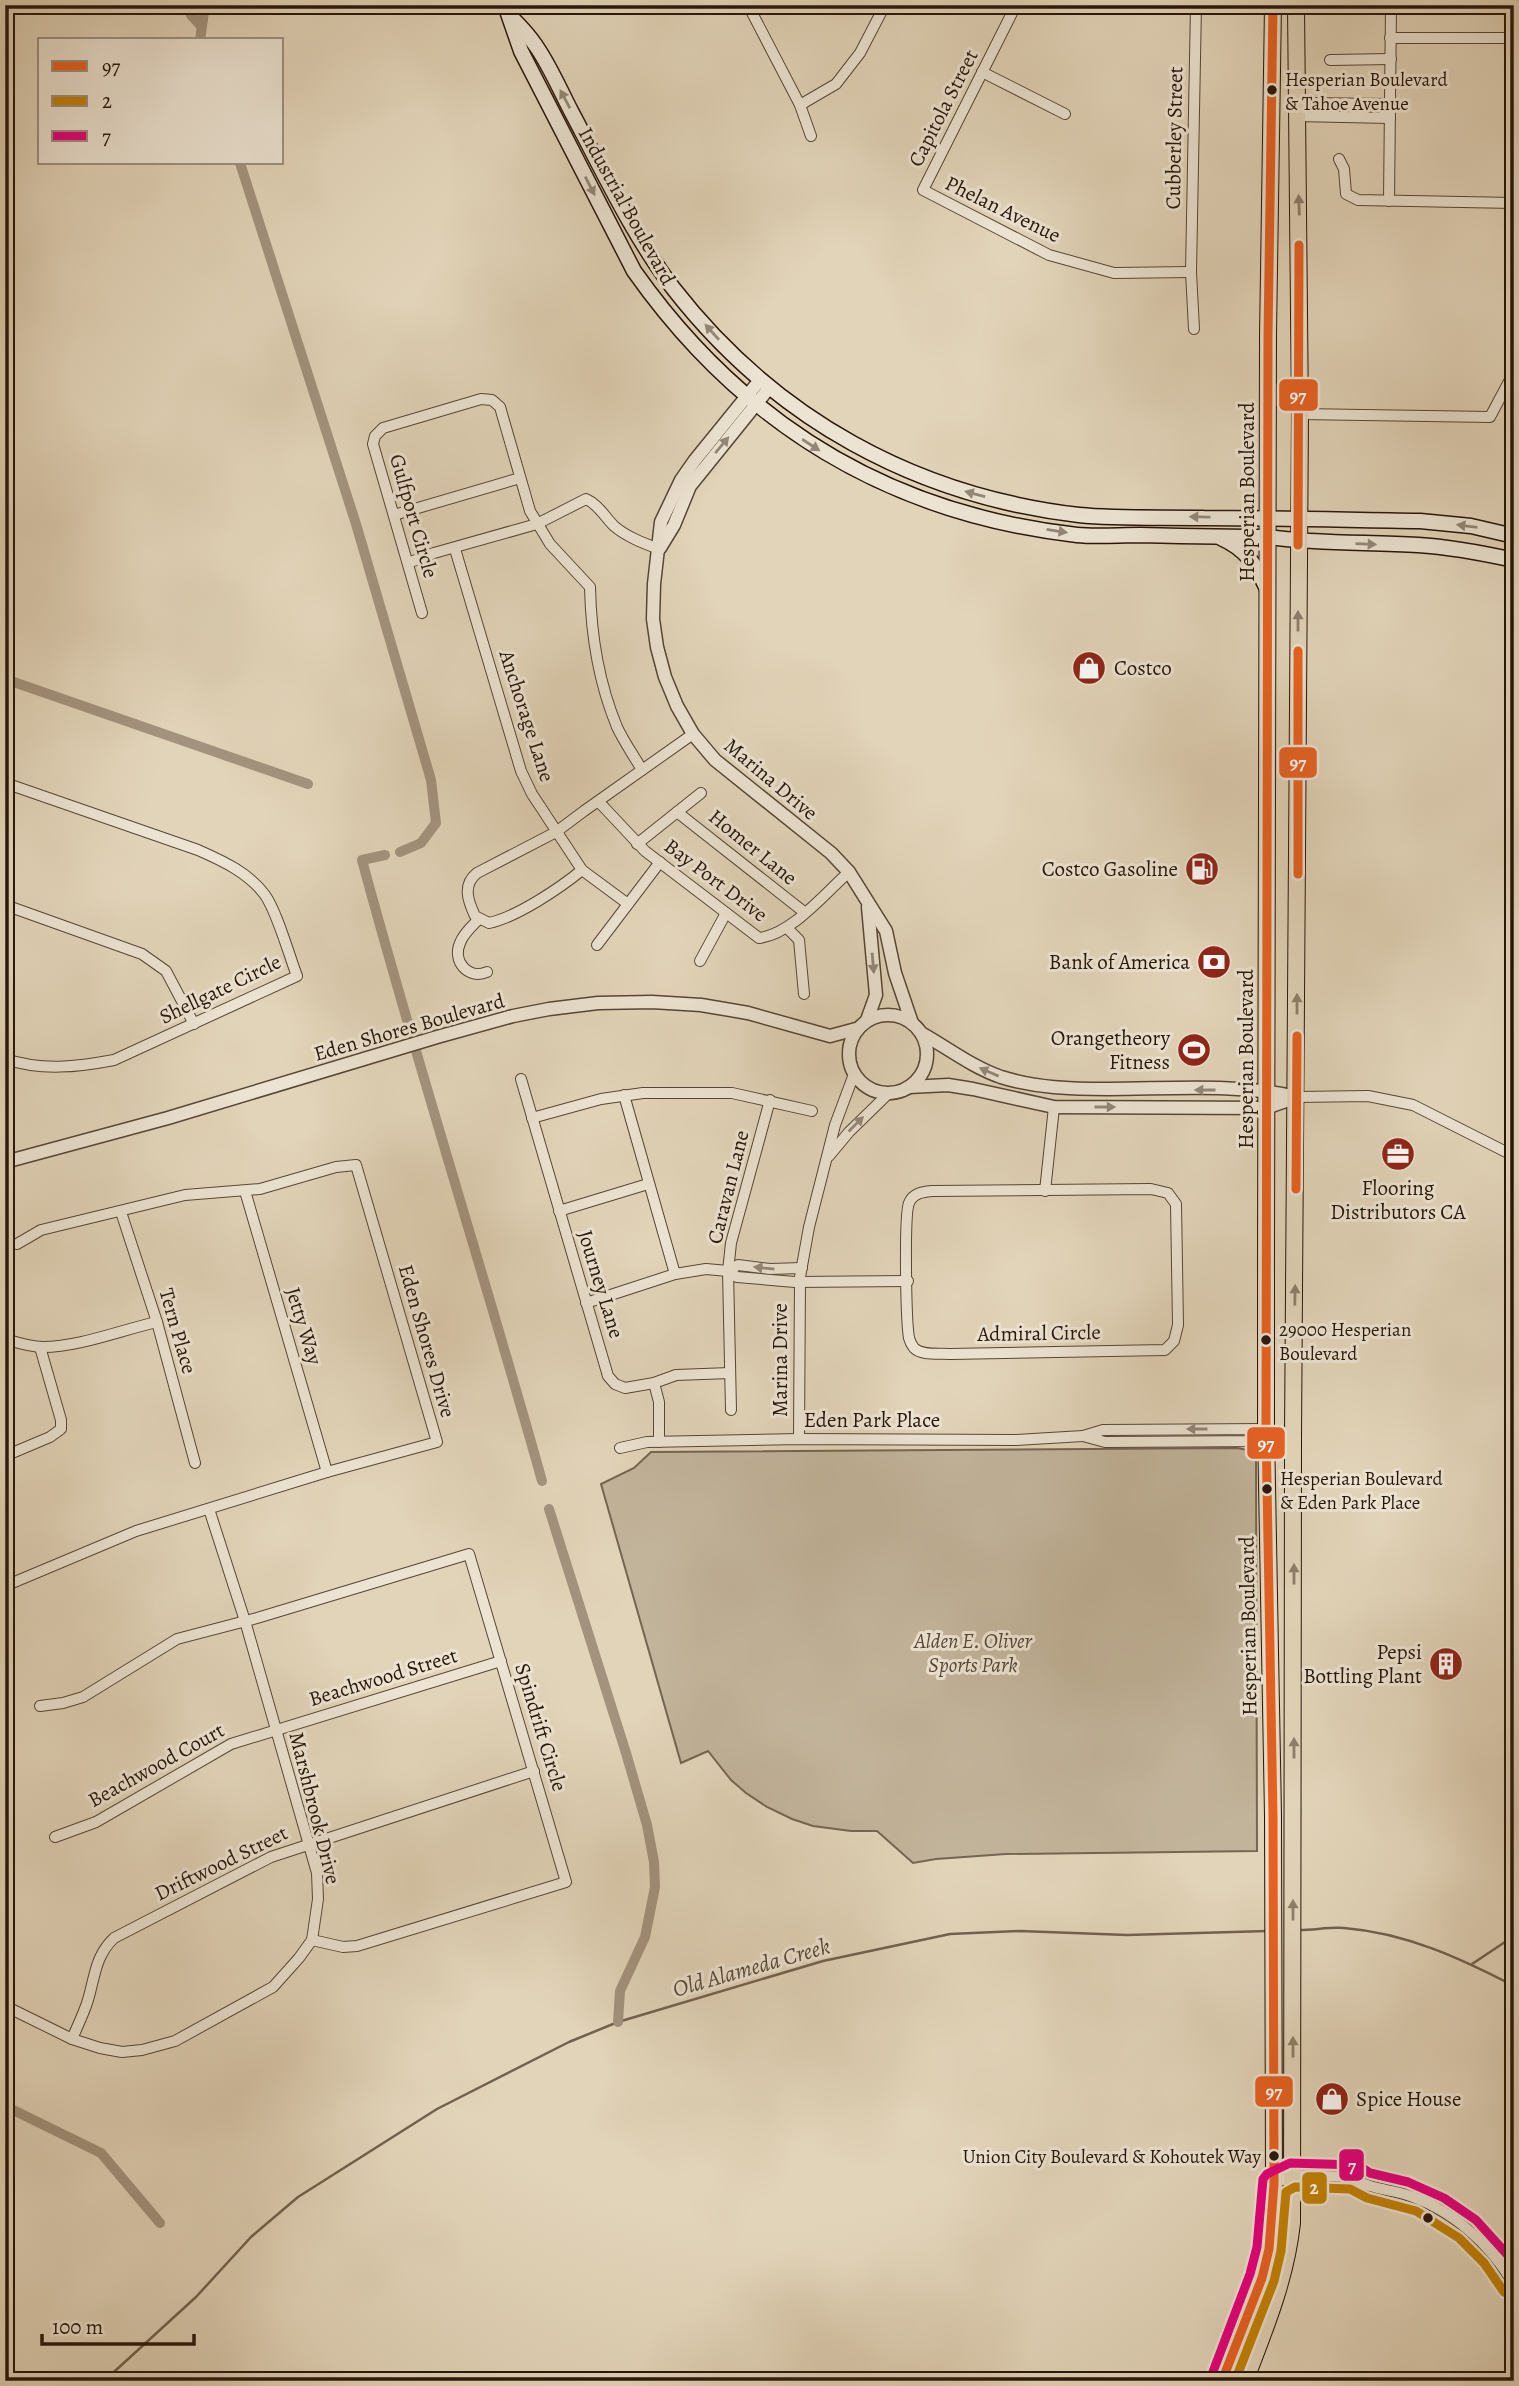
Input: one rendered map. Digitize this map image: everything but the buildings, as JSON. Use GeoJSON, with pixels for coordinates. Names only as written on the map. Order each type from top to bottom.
{"type":"FeatureCollection","features":[{"type":"Feature","properties":{"kind":"main road","name":"Hesperian Boulevard"},"geometry":{"type":"LineString","coordinates":[[1222,2381],[1262,2278],[1269,2249],[1274,2184],[1273,1875],[1266,1435],[1268,336],[1273,5]]}},
{"type":"Feature","properties":{"kind":"main road"},"geometry":{"type":"LineString","coordinates":[[1245,2381],[1281,2284],[1290,2242],[1292,2182],[1293,1437],[1300,414],[1296,5]]}},
{"type":"Feature","properties":{"kind":"main road","name":"Industrial Boulevard"},"geometry":{"type":"LineString","coordinates":[[507,9],[537,46],[632,226],[673,287],[714,335],[764,384],[801,412],[856,446],[954,489],[1001,501],[1080,515],[1420,522],[1472,526],[1514,536]]}},
{"type":"Feature","properties":{"kind":"main road","name":"Industrial Boulevard"},"geometry":{"type":"LineString","coordinates":[[507,9],[521,51],[634,271],[688,341],[752,401],[789,430],[846,466],[949,508],[1009,523],[1078,535],[1268,537],[1298,541],[1419,545],[1514,560]]}},
{"type":"Feature","properties":{"kind":"main road"},"geometry":{"type":"LineString","coordinates":[[1273,74],[1284,111],[1296,110]]}},
{"type":"Feature","properties":{"kind":"main road"},"geometry":{"type":"LineString","coordinates":[[1217,536],[1233,543],[1247,555],[1259,571],[1268,592]]}},
{"type":"Feature","properties":{"kind":"main road"},"geometry":{"type":"LineString","coordinates":[[1269,1571],[1275,1592],[1281,1599],[1294,1601]]}},
{"type":"Feature","properties":{"kind":"street"},"geometry":{"type":"LineString","coordinates":[[748,5],[800,105],[811,136]]}},
{"type":"Feature","properties":{"kind":"street"},"geometry":{"type":"LineString","coordinates":[[800,105],[836,84],[860,53],[885,5]]}},
{"type":"Feature","properties":{"kind":"street","name":"Capitola Street"},"geometry":{"type":"LineString","coordinates":[[923,190],[1016,5]]}},
{"type":"Feature","properties":{"kind":"street","name":"Cubberley Street"},"geometry":{"type":"LineString","coordinates":[[1194,329],[1191,272],[1196,5]]}},
{"type":"Feature","properties":{"kind":"street"},"geometry":{"type":"LineString","coordinates":[[1389,201],[1391,5]]}},
{"type":"Feature","properties":{"kind":"street"},"geometry":{"type":"LineString","coordinates":[[1339,159],[1344,169],[1346,194],[1358,200],[1513,203],[1513,38],[1391,38]]}},
{"type":"Feature","properties":{"kind":"street"},"geometry":{"type":"LineString","coordinates":[[1330,60],[1391,59]]}},
{"type":"Feature","properties":{"kind":"street"},"geometry":{"type":"LineString","coordinates":[[982,72],[1065,114]]}},
{"type":"Feature","properties":{"kind":"street"},"geometry":{"type":"LineString","coordinates":[[1296,110],[1391,104]]}},
{"type":"Feature","properties":{"kind":"street"},"geometry":{"type":"LineString","coordinates":[[1296,110],[1390,118]]}},
{"type":"Feature","properties":{"kind":"street","name":"Phelan Avenue"},"geometry":{"type":"LineString","coordinates":[[923,190],[1049,255],[1114,273],[1191,272]]}},
{"type":"Feature","properties":{"kind":"street"},"geometry":{"type":"LineString","coordinates":[[1300,414],[1490,417],[1514,372]]}},
{"type":"Feature","properties":{"kind":"street","name":"Marina Drive"},"geometry":{"type":"LineString","coordinates":[[764,384],[690,486],[674,525],[659,549],[653,584],[653,619],[657,647],[677,706],[693,734],[715,760],[831,853],[849,872],[886,931],[895,973],[912,1023]]}},
{"type":"Feature","properties":{"kind":"street","name":"Gulfport Circle"},"geometry":{"type":"LineString","coordinates":[[422,613],[373,444],[375,436],[383,428],[481,399],[492,400],[500,407],[530,511],[550,544],[590,587],[593,646],[605,695],[618,729],[642,770]]}},
{"type":"Feature","properties":{"kind":"street"},"geometry":{"type":"LineString","coordinates":[[394,515],[520,478]]}},
{"type":"Feature","properties":{"kind":"street"},"geometry":{"type":"LineString","coordinates":[[408,563],[537,524],[583,500],[588,500],[617,528],[633,539],[659,549]]}},
{"type":"Feature","properties":{"kind":"street","name":"Anchorage Lane"},"geometry":{"type":"LineString","coordinates":[[455,549],[521,771],[532,794],[582,870],[628,904]]}},
{"type":"Feature","properties":{"kind":"street"},"geometry":{"type":"LineString","coordinates":[[582,870],[562,886],[508,916],[489,923],[478,920],[467,892],[472,877],[556,832],[693,734]]}},
{"type":"Feature","properties":{"kind":"street","name":"Shellgate Circle"},"geometry":{"type":"LineString","coordinates":[[5,783],[198,850],[228,864],[243,874],[266,897],[297,976],[114,1060],[43,1068],[5,1059]]}},
{"type":"Feature","properties":{"kind":"street","name":"Homer Lane"},"geometry":{"type":"LineString","coordinates":[[637,844],[701,793]]}},
{"type":"Feature","properties":{"kind":"street","name":"Bay Port Drive"},"geometry":{"type":"LineString","coordinates":[[599,802],[637,844],[759,938],[773,936],[787,928],[849,872]]}},
{"type":"Feature","properties":{"kind":"street","name":"Homer Lane"},"geometry":{"type":"LineString","coordinates":[[677,812],[804,912]]}},
{"type":"Feature","properties":{"kind":"street"},"geometry":{"type":"LineString","coordinates":[[597,945],[660,862]]}},
{"type":"Feature","properties":{"kind":"street","name":"Marina Drive"},"geometry":{"type":"LineString","coordinates":[[867,903],[876,995],[867,1020]]}},
{"type":"Feature","properties":{"kind":"street"},"geometry":{"type":"LineString","coordinates":[[5,905],[142,954],[159,965],[172,981],[194,1024]]}},
{"type":"Feature","properties":{"kind":"street"},"geometry":{"type":"LineString","coordinates":[[700,961],[726,913]]}},
{"type":"Feature","properties":{"kind":"street"},"geometry":{"type":"LineString","coordinates":[[478,920],[461,940],[458,949],[463,967],[467,971],[479,975],[487,972]]}},
{"type":"Feature","properties":{"kind":"street"},"geometry":{"type":"LineString","coordinates":[[787,928],[799,940],[804,994]]}},
{"type":"Feature","properties":{"kind":"street","name":"Eden Shores Boulevard"},"geometry":{"type":"LineString","coordinates":[[5,1162],[168,1118],[513,1016],[573,1006],[652,1002],[701,1005],[748,1013],[830,1036]]}},
{"type":"Feature","properties":{"kind":"street"},"geometry":{"type":"LineString","coordinates":[[1297,1097],[1266,1108],[1055,1107],[948,1085],[909,1087],[889,1093],[869,1089],[854,1074],[849,1062],[830,1036],[856,1029],[878,1015],[890,1014],[912,1023],[921,1033],[959,1057],[1001,1077],[1055,1087],[1266,1090],[1297,1097],[1368,1096],[1413,1105],[1514,1156]]}},
{"type":"Feature","properties":{"kind":"street"},"geometry":{"type":"LineString","coordinates":[[849,1062],[848,1048],[856,1029]]}},
{"type":"Feature","properties":{"kind":"street"},"geometry":{"type":"LineString","coordinates":[[909,1087],[919,1078],[927,1059],[921,1033]]}},
{"type":"Feature","properties":{"kind":"street","name":"Marina Drive"},"geometry":{"type":"LineString","coordinates":[[799,1439],[800,1281],[809,1227],[835,1125],[854,1074]]}},
{"type":"Feature","properties":{"kind":"street","name":"Journey Lane"},"geometry":{"type":"LineString","coordinates":[[521,1079],[608,1376],[615,1384],[625,1388],[654,1383],[676,1375],[730,1373]]}},
{"type":"Feature","properties":{"kind":"street"},"geometry":{"type":"LineString","coordinates":[[1045,1191],[1055,1087]]}},
{"type":"Feature","properties":{"kind":"street"},"geometry":{"type":"LineString","coordinates":[[532,1118],[624,1095],[732,1093],[812,1111]]}},
{"type":"Feature","properties":{"kind":"street","name":"Marina Drive"},"geometry":{"type":"LineString","coordinates":[[827,1159],[849,1132],[889,1093]]}},
{"type":"Feature","properties":{"kind":"street"},"geometry":{"type":"LineString","coordinates":[[624,1095],[675,1274]]}},
{"type":"Feature","properties":{"kind":"street","name":"Caravan Lane"},"geometry":{"type":"LineString","coordinates":[[730,1410],[729,1270],[732,1243],[770,1100]]}},
{"type":"Feature","properties":{"kind":"street","name":"Eden Shores Drive"},"geometry":{"type":"LineString","coordinates":[[5,1586],[125,1535],[327,1472],[437,1442],[356,1165],[336,1167],[245,1191],[185,1195],[41,1230],[18,1244]]}},
{"type":"Feature","properties":{"kind":"street"},"geometry":{"type":"LineString","coordinates":[[559,1211],[648,1184]]}},
{"type":"Feature","properties":{"kind":"street","name":"Admiral Circle"},"geometry":{"type":"LineString","coordinates":[[1151,1189],[1164,1191],[1173,1198],[1176,1208],[1178,1325],[1175,1338],[1168,1349],[1160,1352],[919,1352],[909,1339],[908,1281],[908,1208],[910,1201],[918,1194],[932,1191],[1151,1189]]}},
{"type":"Feature","properties":{"kind":"street","name":"Jetty Way"},"geometry":{"type":"LineString","coordinates":[[245,1191],[327,1472]]}},
{"type":"Feature","properties":{"kind":"street","name":"Tern Place"},"geometry":{"type":"LineString","coordinates":[[121,1212],[157,1322],[195,1463]]}},
{"type":"Feature","properties":{"kind":"street"},"geometry":{"type":"LineString","coordinates":[[586,1303],[675,1274],[706,1269],[729,1270],[738,1265],[771,1269],[802,1268]]}},
{"type":"Feature","properties":{"kind":"street"},"geometry":{"type":"LineString","coordinates":[[729,1270],[737,1277],[800,1281],[908,1281]]}},
{"type":"Feature","properties":{"kind":"street"},"geometry":{"type":"LineString","coordinates":[[5,1339],[40,1347],[64,1345],[157,1322]]}},
{"type":"Feature","properties":{"kind":"street"},"geometry":{"type":"LineString","coordinates":[[5,1456],[50,1437],[61,1429],[61,1420],[40,1347]]}},
{"type":"Feature","properties":{"kind":"street"},"geometry":{"type":"LineString","coordinates":[[654,1383],[659,1402],[659,1442]]}},
{"type":"Feature","properties":{"kind":"street","name":"Eden Park Place"},"geometry":{"type":"LineString","coordinates":[[620,1448],[659,1442],[799,1439],[1016,1440],[1083,1436],[1103,1430],[1293,1437]]}},
{"type":"Feature","properties":{"kind":"street","name":"Marshbrook Drive"},"geometry":{"type":"LineString","coordinates":[[209,1509],[245,1621],[317,1873],[318,1899],[312,1940]]}},
{"type":"Feature","properties":{"kind":"street","name":"Spindrift Circle"},"geometry":{"type":"LineString","coordinates":[[245,1621],[469,1554],[566,1882],[357,1946],[343,1947],[312,1940]]}},
{"type":"Feature","properties":{"kind":"street"},"geometry":{"type":"LineString","coordinates":[[40,1706],[83,1697],[177,1639],[245,1621]]}},
{"type":"Feature","properties":{"kind":"street","name":"Beachwood Street"},"geometry":{"type":"LineString","coordinates":[[276,1730],[501,1661]]}},
{"type":"Feature","properties":{"kind":"street","name":"Beachwood Court"},"geometry":{"type":"LineString","coordinates":[[55,1836],[96,1822],[231,1744],[276,1730]]}},
{"type":"Feature","properties":{"kind":"street","name":"Driftwood Street"},"geometry":{"type":"LineString","coordinates":[[72,2039],[88,2001],[97,1962],[114,1938],[271,1857],[534,1771]]}},
{"type":"Feature","properties":{"kind":"street"},"geometry":{"type":"LineString","coordinates":[[5,2006],[72,2039],[100,2048],[122,2052],[142,2050],[174,2041],[274,1987],[312,1940]]}},
{"type":"Feature","properties":{"kind":"street"},"geometry":{"type":"LineString","coordinates":[[1274,2184],[1292,2182],[1353,2188],[1361,2184],[1406,2194],[1446,2213],[1462,2224],[1488,2248],[1514,2284]]}},
{"type":"Feature","properties":{"kind":"green space","name":"Alden E. Oliver Sports Park"},"geometry":{"type":"Polygon","coordinates":[[[1237,1448],[1252,1453],[1256,1462],[1257,1851],[1006,1854],[913,1863],[877,1831],[813,1826],[767,1807],[731,1780],[708,1751],[681,1763],[601,1484],[634,1468],[651,1452],[1237,1448]]]}},
{"type":"Feature","properties":{"kind":"waterway"},"geometry":{"type":"LineString","coordinates":[[188,5],[191,15],[200,25]]}},
{"type":"Feature","properties":{"kind":"waterway"},"geometry":{"type":"LineString","coordinates":[[200,38],[205,5]]}},
{"type":"Feature","properties":{"kind":"waterway"},"geometry":{"type":"LineString","coordinates":[[240,164],[356,524],[431,780],[436,823],[421,843],[400,852]]}},
{"type":"Feature","properties":{"kind":"waterway"},"geometry":{"type":"LineString","coordinates":[[5,679],[308,784]]}},
{"type":"Feature","properties":{"kind":"waterway"},"geometry":{"type":"LineString","coordinates":[[385,855],[362,860],[542,1481]]}},
{"type":"Feature","properties":{"kind":"waterway"},"geometry":{"type":"LineString","coordinates":[[549,1509],[626,1753],[647,1825],[654,1862],[655,1887],[645,1937],[620,1991],[618,2022]]}},
{"type":"Feature","properties":{"kind":"waterway","name":"Old Alameda Creek"},"geometry":{"type":"LineString","coordinates":[[1300,1930],[1344,1928],[1389,1935],[1432,1948],[1514,1986]]}},
{"type":"Feature","properties":{"kind":"waterway","name":"Old Alameda Creek"},"geometry":{"type":"LineString","coordinates":[[104,2381],[196,2297],[251,2237],[298,2197],[437,2109],[569,2042],[618,2022],[823,1961],[950,1934],[1020,1931],[1127,1935],[1268,1931]]}},
{"type":"Feature","properties":{"kind":"waterway"},"geometry":{"type":"LineString","coordinates":[[1472,1964],[1514,1936]]}},
{"type":"Feature","properties":{"kind":"waterway"},"geometry":{"type":"LineString","coordinates":[[5,2106],[101,2153],[160,2223]]}},
{"type":"Feature","properties":{"kind":"transit line","name":"97"},"geometry":{"type":"LineString","coordinates":[[1222,2381],[1262,2278],[1269,2249],[1274,2184],[1273,1816],[1266,1429],[1268,336],[1273,5]]}},
{"type":"Feature","properties":{"kind":"transit line","name":"97"},"geometry":{"type":"LineString","coordinates":[[1298,545],[1299,245]]}},
{"type":"Feature","properties":{"kind":"transit line","name":"97"},"geometry":{"type":"LineString","coordinates":[[1298,651],[1298,874]]}},
{"type":"Feature","properties":{"kind":"transit line","name":"97"},"geometry":{"type":"LineString","coordinates":[[1296,1189],[1297,1036]]}},
{"type":"Feature","properties":{"kind":"transit line","name":"7"},"geometry":{"type":"LineString","coordinates":[[1211,2377],[1250,2274],[1257,2247],[1263,2179],[1267,2174],[1290,2163],[1358,2165],[1370,2173],[1408,2182],[1444,2198],[1476,2220],[1514,2262]]}},
{"type":"Feature","properties":{"kind":"transit line","name":"2"},"geometry":{"type":"LineString","coordinates":[[1235,2381],[1274,2281],[1281,2251],[1286,2192],[1295,2187],[1350,2189],[1367,2198],[1416,2211],[1459,2238],[1484,2263],[1504,2292]]}},
{"type":"Feature","properties":{"kind":"place","name":"Hesperian Boulevard & Tahoe Avenue"},"geometry":{"type":"Point","coordinates":[1272,90]}},
{"type":"Feature","properties":{"kind":"place","name":"Costco"},"geometry":{"type":"Point","coordinates":[1089,668]}},
{"type":"Feature","properties":{"kind":"place","name":"Costco Gasoline"},"geometry":{"type":"Point","coordinates":[1202,869]}},
{"type":"Feature","properties":{"kind":"place","name":"Bank of America"},"geometry":{"type":"Point","coordinates":[1214,962]}},
{"type":"Feature","properties":{"kind":"place","name":"Orangetheory Fitness"},"geometry":{"type":"Point","coordinates":[1194,1050]}},
{"type":"Feature","properties":{"kind":"place","name":"Flooring Distributors CA"},"geometry":{"type":"Point","coordinates":[1398,1154]}},
{"type":"Feature","properties":{"kind":"place","name":"29000 Hesperian Boulevard"},"geometry":{"type":"Point","coordinates":[1266,1340]}},
{"type":"Feature","properties":{"kind":"place","name":"Hesperian Boulevard & Eden Park Place"},"geometry":{"type":"Point","coordinates":[1267,1489]}},
{"type":"Feature","properties":{"kind":"place","name":"Pepsi Bottling Plant"},"geometry":{"type":"Point","coordinates":[1446,1664]}},
{"type":"Feature","properties":{"kind":"place","name":"Spice House"},"geometry":{"type":"Point","coordinates":[1332,2099]}},
{"type":"Feature","properties":{"kind":"place","name":"Union City Boulevard & Kohoutek Way"},"geometry":{"type":"Point","coordinates":[1274,2156]}}]}
